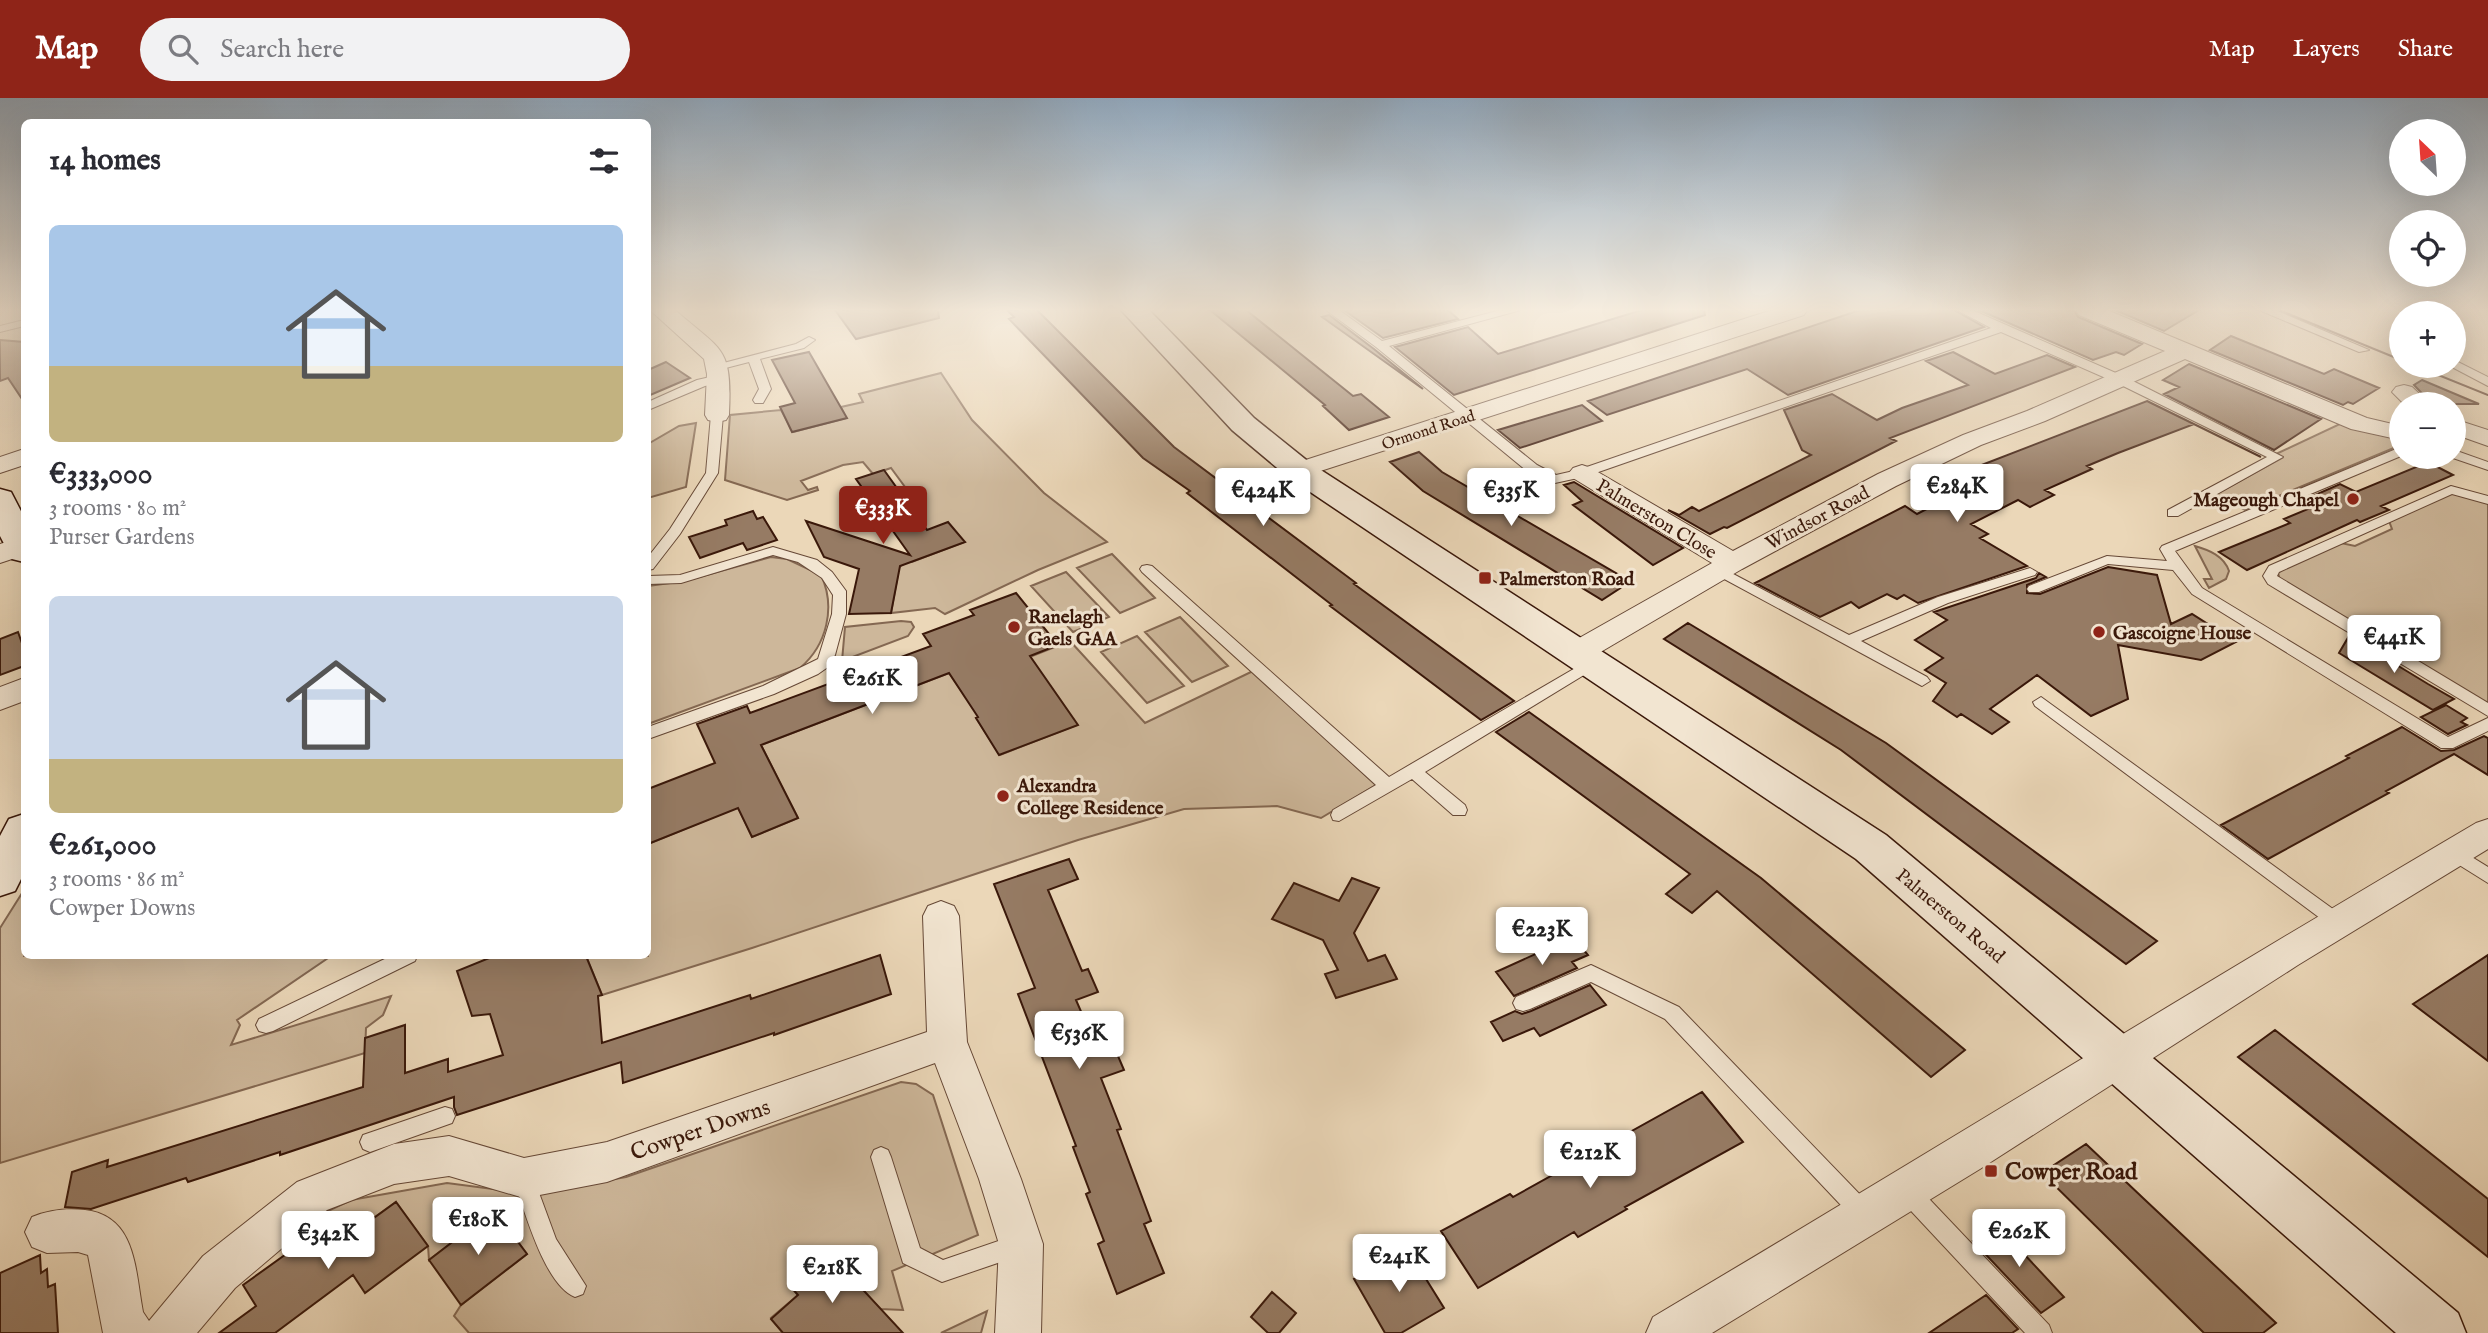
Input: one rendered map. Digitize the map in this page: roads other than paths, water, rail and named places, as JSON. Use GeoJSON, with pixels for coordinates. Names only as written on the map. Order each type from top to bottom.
{"type":"FeatureCollection","features":[{"type":"Feature","properties":{"kind":"street"},"geometry":{"type":"LineString","coordinates":[[716,368],[717,415]]}},
{"type":"Feature","properties":{"kind":"street","name":"Palmerston Road"},"geometry":{"type":"LineString","coordinates":[[1189,368],[1243,424],[1299,470],[1389,532],[1871,847],[2438,1333]]}},
{"type":"Feature","properties":{"kind":"street","name":"Ormond Road"},"geometry":{"type":"LineString","coordinates":[[1299,470],[1616,368]]}},
{"type":"Feature","properties":{"kind":"street","name":"Windsor Road"},"geometry":{"type":"LineString","coordinates":[[1585,659],[1726,567],[1899,474],[1972,440],[2148,368]]}},
{"type":"Feature","properties":{"kind":"street"},"geometry":{"type":"LineString","coordinates":[[2224,368],[2360,424],[2389,430]]}},
{"type":"Feature","properties":{"kind":"street"},"geometry":{"type":"LineString","coordinates":[[2466,430],[2488,438]]}},
{"type":"Feature","properties":{"kind":"street"},"geometry":{"type":"LineString","coordinates":[[0,465],[21,458]]}},
{"type":"Feature","properties":{"kind":"street","name":"Palmerston Close"},"geometry":{"type":"LineString","coordinates":[[1582,473],[1726,567]]}},
{"type":"Feature","properties":{"kind":"street"},"geometry":{"type":"LineString","coordinates":[[0,499],[15,551]]}},
{"type":"Feature","properties":{"kind":"street"},"geometry":{"type":"LineString","coordinates":[[0,699],[21,690]]}},
{"type":"Feature","properties":{"kind":"street"},"geometry":{"type":"LineString","coordinates":[[1685,1329],[1864,1215],[2488,832]]}},
{"type":"Feature","properties":{"kind":"street"},"geometry":{"type":"LineString","coordinates":[[941,916],[947,1042],[1000,1179],[1021,1244],[1018,1333]]}},
{"type":"Feature","properties":{"kind":"street","name":"Cowper Downs"},"geometry":{"type":"LineString","coordinates":[[167,1333],[219,1272],[312,1196],[386,1147],[447,1136],[524,1178],[607,1162],[947,1042]]}},
{"type":"Feature","properties":{"kind":"street"},"geometry":{"type":"LineString","coordinates":[[47,1231],[78,1230],[97,1233],[108,1246],[122,1324],[131,1333]]}},
{"type":"Feature","properties":{"kind":"lane"},"geometry":{"type":"LineString","coordinates":[[651,405],[728,368]]}},
{"type":"Feature","properties":{"kind":"lane"},"geometry":{"type":"LineString","coordinates":[[757,368],[765,389],[760,400]]}},
{"type":"Feature","properties":{"kind":"lane"},"geometry":{"type":"LineString","coordinates":[[1408,368],[1532,468],[1555,479],[1582,473],[1886,368]]}},
{"type":"Feature","properties":{"kind":"lane"},"geometry":{"type":"LineString","coordinates":[[2092,368],[2277,457],[2173,513]]}},
{"type":"Feature","properties":{"kind":"lane"},"geometry":{"type":"LineString","coordinates":[[2466,370],[2488,382]]}},
{"type":"Feature","properties":{"kind":"lane"},"geometry":{"type":"LineString","coordinates":[[651,562],[712,472],[717,415]]}},
{"type":"Feature","properties":{"kind":"lane"},"geometry":{"type":"LineString","coordinates":[[2389,456],[2167,549],[2197,591],[2447,744],[2488,724]]}},
{"type":"Feature","properties":{"kind":"lane"},"geometry":{"type":"LineString","coordinates":[[2466,459],[2488,467]]}},
{"type":"Feature","properties":{"kind":"lane"},"geometry":{"type":"LineString","coordinates":[[2488,500],[2451,490],[2274,569],[2270,576],[2273,581],[2488,710]]}},
{"type":"Feature","properties":{"kind":"lane"},"geometry":{"type":"LineString","coordinates":[[651,580],[681,579],[773,551],[789,553],[831,575],[841,595],[838,622],[827,656],[821,665],[794,679],[651,732]]}},
{"type":"Feature","properties":{"kind":"lane"},"geometry":{"type":"LineString","coordinates":[[2034,589],[2107,561],[2177,566]]}},
{"type":"Feature","properties":{"kind":"lane"},"geometry":{"type":"LineString","coordinates":[[1726,567],[1848,641],[1922,681]]}},
{"type":"Feature","properties":{"kind":"lane"},"geometry":{"type":"LineString","coordinates":[[1146,569],[1387,785]]}},
{"type":"Feature","properties":{"kind":"lane"},"geometry":{"type":"LineString","coordinates":[[1848,641],[1943,600],[2030,572]]}},
{"type":"Feature","properties":{"kind":"lane"},"geometry":{"type":"LineString","coordinates":[[1339,815],[1585,659]]}},
{"type":"Feature","properties":{"kind":"lane"},"geometry":{"type":"LineString","coordinates":[[2041,702],[2338,922]]}},
{"type":"Feature","properties":{"kind":"lane"},"geometry":{"type":"LineString","coordinates":[[1412,770],[1459,810]]}},
{"type":"Feature","properties":{"kind":"lane"},"geometry":{"type":"LineString","coordinates":[[2454,853],[2488,876]]}},
{"type":"Feature","properties":{"kind":"lane"},"geometry":{"type":"LineString","coordinates":[[266,1024],[402,959]]}},
{"type":"Feature","properties":{"kind":"lane"},"geometry":{"type":"LineString","coordinates":[[1523,1003],[1591,973],[1672,1013],[1864,1215]]}},
{"type":"Feature","properties":{"kind":"lane"},"geometry":{"type":"LineString","coordinates":[[881,1157],[911,1255],[942,1270],[1021,1244]]}},
{"type":"Feature","properties":{"kind":"lane"},"geometry":{"type":"LineString","coordinates":[[524,1178],[547,1245],[575,1286]]}},
{"type":"Feature","properties":{"kind":"lane"},"geometry":{"type":"LineString","coordinates":[[1906,1190],[2041,1333]]}},
{"type":"Feature","properties":{"kind":"tram line"},"geometry":{"type":"LineString","coordinates":[[2446,378],[2488,395]]}},
{"type":"Feature","properties":{"kind":"place","name":"Mageough Chapel"},"geometry":{"type":"Point","coordinates":[2353,499]}},
{"type":"Feature","properties":{"kind":"place","name":"Palmerston Road"},"geometry":{"type":"Point","coordinates":[1485,578]}},
{"type":"Feature","properties":{"kind":"place","name":"Ranelagh Gaels GAA"},"geometry":{"type":"Point","coordinates":[1014,627]}},
{"type":"Feature","properties":{"kind":"place","name":"Gascoigne House"},"geometry":{"type":"Point","coordinates":[2099,632]}},
{"type":"Feature","properties":{"kind":"place","name":"Alexandra College Residence"},"geometry":{"type":"Point","coordinates":[1003,796]}},
{"type":"Feature","properties":{"kind":"place","name":"Cowper Road"},"geometry":{"type":"Point","coordinates":[1991,1171]}}]}
